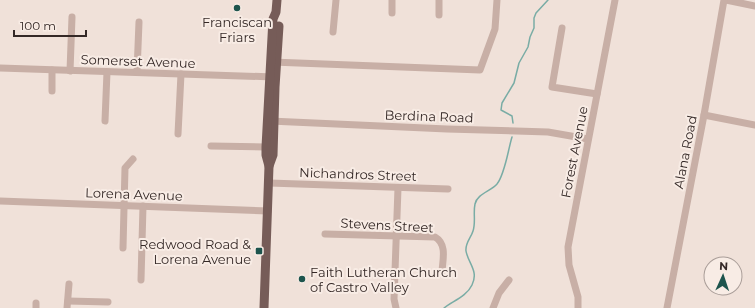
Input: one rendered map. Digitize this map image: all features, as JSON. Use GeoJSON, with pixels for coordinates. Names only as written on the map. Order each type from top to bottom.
{"type":"FeatureCollection","features":[{"type":"Feature","properties":{"kind":"main road"},"geometry":{"type":"LineString","coordinates":[[269,166],[274,155],[271,121],[274,62],[279,19],[276,12],[277,0]]}},
{"type":"Feature","properties":{"kind":"main road"},"geometry":{"type":"LineString","coordinates":[[264,308],[269,182],[269,166],[266,155],[266,147],[271,121]]}},
{"type":"Feature","properties":{"kind":"street"},"geometry":{"type":"LineString","coordinates":[[333,32],[336,0]]}},
{"type":"Feature","properties":{"kind":"street"},"geometry":{"type":"LineString","coordinates":[[392,0],[392,13]]}},
{"type":"Feature","properties":{"kind":"street"},"geometry":{"type":"LineString","coordinates":[[439,0],[439,14]]}},
{"type":"Feature","properties":{"kind":"street"},"geometry":{"type":"LineString","coordinates":[[274,62],[480,70],[495,29],[497,0]]}},
{"type":"Feature","properties":{"kind":"street","name":"Forest Avenue"},"geometry":{"type":"LineString","coordinates":[[578,308],[578,297],[569,265],[568,247],[614,0]]}},
{"type":"Feature","properties":{"kind":"street"},"geometry":{"type":"LineString","coordinates":[[725,0],[755,6]]}},
{"type":"Feature","properties":{"kind":"street","name":"Alana Road"},"geometry":{"type":"LineString","coordinates":[[667,308],[725,0]]}},
{"type":"Feature","properties":{"kind":"street"},"geometry":{"type":"LineString","coordinates":[[70,71],[72,18]]}},
{"type":"Feature","properties":{"kind":"street"},"geometry":{"type":"LineString","coordinates":[[137,72],[139,22]]}},
{"type":"Feature","properties":{"kind":"street"},"geometry":{"type":"LineString","coordinates":[[562,28],[552,87],[597,94]]}},
{"type":"Feature","properties":{"kind":"street","name":"Somerset Avenue"},"geometry":{"type":"LineString","coordinates":[[0,68],[273,77]]}},
{"type":"Feature","properties":{"kind":"street"},"geometry":{"type":"LineString","coordinates":[[52,70],[52,91]]}},
{"type":"Feature","properties":{"kind":"street"},"geometry":{"type":"LineString","coordinates":[[105,121],[107,72]]}},
{"type":"Feature","properties":{"kind":"street"},"geometry":{"type":"LineString","coordinates":[[178,134],[181,74]]}},
{"type":"Feature","properties":{"kind":"street"},"geometry":{"type":"LineString","coordinates":[[704,115],[755,125]]}},
{"type":"Feature","properties":{"kind":"street","name":"Berdina Road"},"geometry":{"type":"LineString","coordinates":[[271,121],[548,132],[588,139]]}},
{"type":"Feature","properties":{"kind":"street"},"geometry":{"type":"LineString","coordinates":[[211,146],[266,147]]}},
{"type":"Feature","properties":{"kind":"street"},"geometry":{"type":"LineString","coordinates":[[123,248],[125,168],[133,159]]}},
{"type":"Feature","properties":{"kind":"street","name":"Nichandros Street"},"geometry":{"type":"LineString","coordinates":[[269,182],[448,189]]}},
{"type":"Feature","properties":{"kind":"street"},"geometry":{"type":"LineString","coordinates":[[396,308],[394,299],[398,188]]}},
{"type":"Feature","properties":{"kind":"street","name":"Lorena Avenue"},"geometry":{"type":"LineString","coordinates":[[0,200],[268,211]]}},
{"type":"Feature","properties":{"kind":"street"},"geometry":{"type":"LineString","coordinates":[[141,280],[143,206]]}},
{"type":"Feature","properties":{"kind":"street","name":"Stevens Street"},"geometry":{"type":"LineString","coordinates":[[325,234],[435,238],[440,240],[443,245],[442,271]]}},
{"type":"Feature","properties":{"kind":"street"},"geometry":{"type":"LineString","coordinates":[[493,308],[499,293],[509,280]]}},
{"type":"Feature","properties":{"kind":"street"},"geometry":{"type":"LineString","coordinates":[[69,284],[68,304],[108,302]]}},
{"type":"Feature","properties":{"kind":"waterway"},"geometry":{"type":"LineString","coordinates":[[513,123],[512,116],[501,110],[502,103],[514,83],[519,63],[528,47],[534,28],[534,18],[536,13],[548,0]]}},
{"type":"Feature","properties":{"kind":"waterway"},"geometry":{"type":"LineString","coordinates":[[444,308],[467,292],[474,280],[474,271],[467,255],[466,248],[474,228],[475,204],[481,195],[497,184],[500,180],[512,137]]}},
{"type":"Feature","properties":{"kind":"place","name":"Franciscan Friars"},"geometry":{"type":"Point","coordinates":[237,8]}},
{"type":"Feature","properties":{"kind":"place","name":"Redwood Road & Lorena Avenue"},"geometry":{"type":"Point","coordinates":[259,251]}},
{"type":"Feature","properties":{"kind":"place","name":"Faith Lutheran Church of Castro Valley"},"geometry":{"type":"Point","coordinates":[302,279]}}]}
